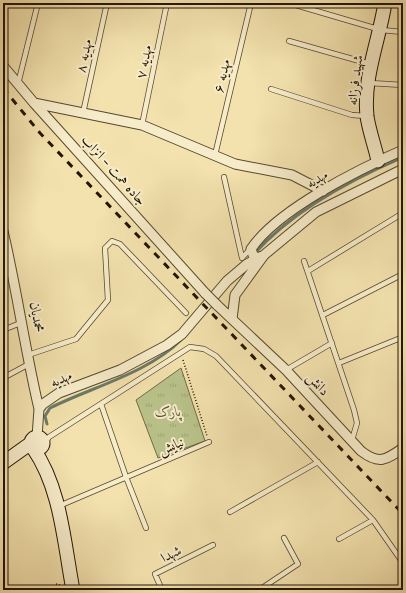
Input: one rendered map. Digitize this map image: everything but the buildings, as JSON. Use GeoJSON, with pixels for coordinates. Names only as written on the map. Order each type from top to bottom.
{"type":"FeatureCollection","features":[{"type":"Feature","properties":{"kind":"street","name":"شهید فرزانه"},"geometry":{"type":"LineString","coordinates":[[378,161],[367,116],[368,83],[370,64],[381,30],[385,3]]}},
{"type":"Feature","properties":{"kind":"street","name":"جاده همت - انزاب"},"geometry":{"type":"LineString","coordinates":[[3,66],[34,103],[217,306]]}},
{"type":"Feature","properties":{"kind":"street"},"geometry":{"type":"LineString","coordinates":[[34,103],[142,125],[235,164],[292,175],[323,191]]}},
{"type":"Feature","properties":{"kind":"street","name":"مهدیه"},"geometry":{"type":"LineString","coordinates":[[254,245],[285,217],[323,191],[378,161],[403,150]]}},
{"type":"Feature","properties":{"kind":"street"},"geometry":{"type":"LineString","coordinates":[[378,161],[386,178]]}},
{"type":"Feature","properties":{"kind":"street"},"geometry":{"type":"LineString","coordinates":[[232,319],[234,295],[261,256],[316,212],[403,169]]}},
{"type":"Feature","properties":{"kind":"street","name":"محمدیان"},"geometry":{"type":"LineString","coordinates":[[3,231],[13,272],[23,322],[28,360],[39,409]]}},
{"type":"Feature","properties":{"kind":"street"},"geometry":{"type":"LineString","coordinates":[[254,245],[251,249],[252,252],[261,256]]}},
{"type":"Feature","properties":{"kind":"street","name":"مهدیه"},"geometry":{"type":"LineString","coordinates":[[39,409],[43,404],[59,393],[120,370],[167,345],[182,334],[226,281],[247,264],[261,256]]}},
{"type":"Feature","properties":{"kind":"street","name":"دانش"},"geometry":{"type":"LineString","coordinates":[[217,306],[286,370],[352,441],[372,459],[382,459],[391,456],[403,448]]}},
{"type":"Feature","properties":{"kind":"street"},"geometry":{"type":"LineString","coordinates":[[39,409],[36,443],[58,507],[68,588]]}},
{"type":"Feature","properties":{"kind":"street"},"geometry":{"type":"LineString","coordinates":[[3,463],[36,443]]}},
{"type":"Feature","properties":{"kind":"lane"},"geometry":{"type":"LineString","coordinates":[[18,84],[38,3]]}},
{"type":"Feature","properties":{"kind":"lane","name":"مهدیه ۸"},"geometry":{"type":"LineString","coordinates":[[83,113],[107,3]]}},
{"type":"Feature","properties":{"kind":"lane","name":"مهدیه ۷"},"geometry":{"type":"LineString","coordinates":[[142,125],[167,3]]}},
{"type":"Feature","properties":{"kind":"lane","name":"مهدیه ۶"},"geometry":{"type":"LineString","coordinates":[[215,155],[251,3]]}},
{"type":"Feature","properties":{"kind":"lane"},"geometry":{"type":"LineString","coordinates":[[289,3],[381,30],[403,32]]}},
{"type":"Feature","properties":{"kind":"lane"},"geometry":{"type":"LineString","coordinates":[[289,41],[370,64]]}},
{"type":"Feature","properties":{"kind":"lane"},"geometry":{"type":"LineString","coordinates":[[368,83],[403,85]]}},
{"type":"Feature","properties":{"kind":"lane"},"geometry":{"type":"LineString","coordinates":[[271,89],[352,115],[367,116]]}},
{"type":"Feature","properties":{"kind":"lane"},"geometry":{"type":"LineString","coordinates":[[224,178],[242,258],[254,245]]}},
{"type":"Feature","properties":{"kind":"lane"},"geometry":{"type":"LineString","coordinates":[[308,272],[403,213]]}},
{"type":"Feature","properties":{"kind":"lane"},"geometry":{"type":"LineString","coordinates":[[3,378],[28,360],[76,339],[108,300],[105,248],[112,241],[120,244],[186,313]]}},
{"type":"Feature","properties":{"kind":"lane"},"geometry":{"type":"LineString","coordinates":[[304,261],[339,363],[357,423],[352,441]]}},
{"type":"Feature","properties":{"kind":"lane"},"geometry":{"type":"LineString","coordinates":[[3,276],[13,272]]}},
{"type":"Feature","properties":{"kind":"lane"},"geometry":{"type":"LineString","coordinates":[[323,315],[403,274]]}},
{"type":"Feature","properties":{"kind":"lane"},"geometry":{"type":"LineString","coordinates":[[3,330],[23,322]]}},
{"type":"Feature","properties":{"kind":"lane"},"geometry":{"type":"LineString","coordinates":[[339,363],[403,337]]}},
{"type":"Feature","properties":{"kind":"lane"},"geometry":{"type":"LineString","coordinates":[[286,370],[332,343]]}},
{"type":"Feature","properties":{"kind":"lane"},"geometry":{"type":"LineString","coordinates":[[36,443],[49,438],[190,347],[204,349],[216,356],[373,520],[402,562]]}},
{"type":"Feature","properties":{"kind":"lane"},"geometry":{"type":"LineString","coordinates":[[101,404],[126,478],[146,528]]}},
{"type":"Feature","properties":{"kind":"lane","name":"نیایش"},"geometry":{"type":"LineString","coordinates":[[58,507],[209,442]]}},
{"type":"Feature","properties":{"kind":"lane"},"geometry":{"type":"LineString","coordinates":[[230,512],[318,462]]}},
{"type":"Feature","properties":{"kind":"lane"},"geometry":{"type":"LineString","coordinates":[[339,539],[373,520]]}},
{"type":"Feature","properties":{"kind":"lane"},"geometry":{"type":"LineString","coordinates":[[259,590],[298,564],[284,538]]}},
{"type":"Feature","properties":{"kind":"lane","name":"شهدا"},"geometry":{"type":"LineString","coordinates":[[162,590],[155,574],[213,545]]}},
{"type":"Feature","properties":{"kind":"path"},"geometry":{"type":"LineString","coordinates":[[181,354],[209,442]]}},
{"type":"Feature","properties":{"kind":"path"},"geometry":{"type":"LineString","coordinates":[[56,590],[56,584],[68,588]]}},
{"type":"Feature","properties":{"kind":"green space","name":"پارک"},"geometry":{"type":"Polygon","coordinates":[[[181,368],[205,441],[158,458],[136,400],[181,368]]]}},
{"type":"Feature","properties":{"kind":"waterway"},"geometry":{"type":"LineString","coordinates":[[254,254],[286,224],[323,198],[343,186],[403,157]]}},
{"type":"Feature","properties":{"kind":"waterway"},"geometry":{"type":"LineString","coordinates":[[47,424],[45,416],[50,408],[153,362],[168,352],[181,340]]}},
{"type":"Feature","properties":{"kind":"railway"},"geometry":{"type":"LineString","coordinates":[[3,88],[40,133],[403,514]]}}]}
